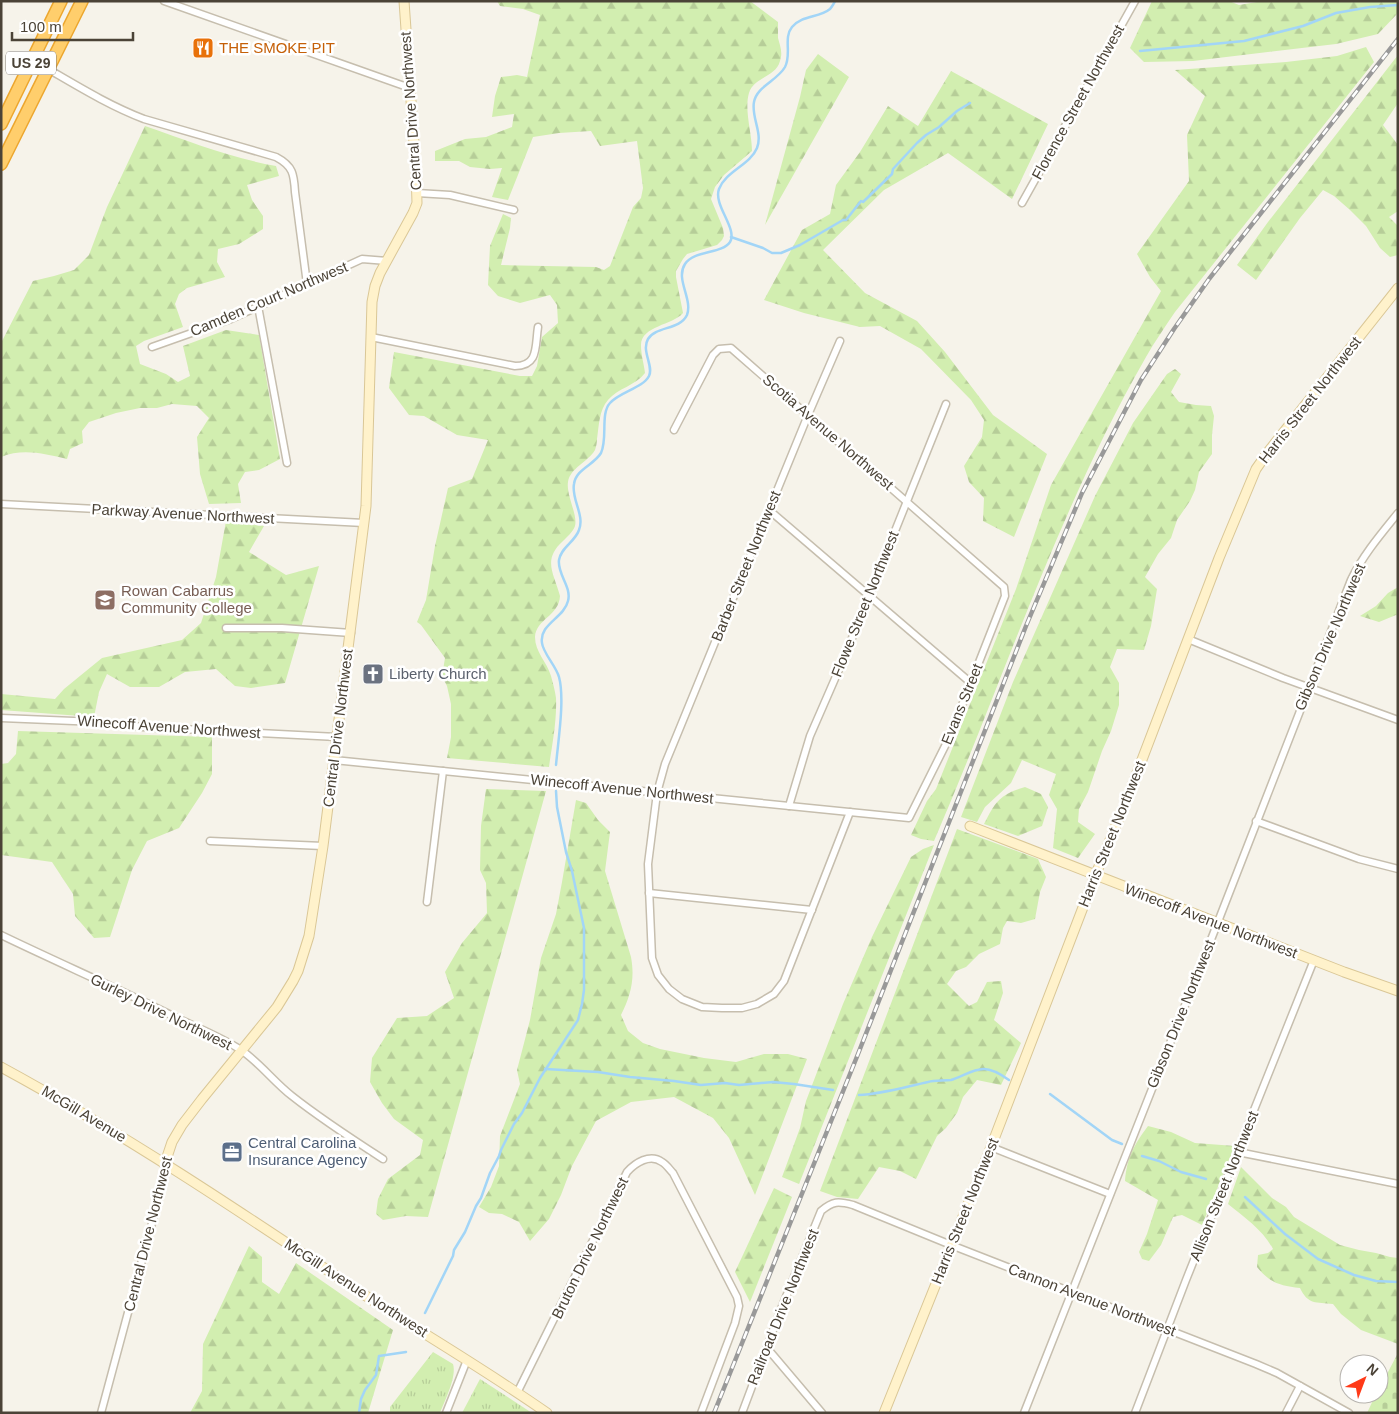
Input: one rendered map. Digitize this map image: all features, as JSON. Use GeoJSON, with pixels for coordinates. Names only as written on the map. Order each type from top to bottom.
{"type":"FeatureCollection","features":[{"type":"Feature","properties":{"kind":"highway","name":"US 29"},"geometry":{"type":"LineString","coordinates":[[1,124],[61,1]]}},
{"type":"Feature","properties":{"kind":"highway","name":"US 29"},"geometry":{"type":"LineString","coordinates":[[1,164],[82,1]]}},
{"type":"Feature","properties":{"kind":"street"},"geometry":{"type":"LineString","coordinates":[[164,1],[410,88]]}},
{"type":"Feature","properties":{"kind":"street","name":"Central Drive Northwest"},"geometry":{"type":"LineString","coordinates":[[102,1413],[162,1186],[165,1163],[172,1142],[182,1125],[277,1007],[294,981],[309,936],[323,846],[364,523],[371,316],[375,286],[417,203],[404,1]]}},
{"type":"Feature","properties":{"kind":"street","name":"Florence Street Northwest"},"geometry":{"type":"LineString","coordinates":[[1022,203],[1134,1]]}},
{"type":"Feature","properties":{"kind":"street"},"geometry":{"type":"LineString","coordinates":[[48,69],[130,114],[179,130],[276,157],[284,162],[292,170],[294,178],[294,192],[307,284]]}},
{"type":"Feature","properties":{"kind":"street"},"geometry":{"type":"LineString","coordinates":[[417,193],[450,195],[514,210]]}},
{"type":"Feature","properties":{"kind":"street","name":"Camden Court Northwest"},"geometry":{"type":"LineString","coordinates":[[152,348],[231,319],[362,259],[387,260]]}},
{"type":"Feature","properties":{"kind":"street","name":"Harris Street Northwest"},"geometry":{"type":"LineString","coordinates":[[884,1413],[991,1147],[1219,558],[1256,469],[1398,288]]}},
{"type":"Feature","properties":{"kind":"street"},"geometry":{"type":"LineString","coordinates":[[258,306],[287,463]]}},
{"type":"Feature","properties":{"kind":"street"},"geometry":{"type":"LineString","coordinates":[[371,337],[522,366],[529,364],[533,358],[538,327]]}},
{"type":"Feature","properties":{"kind":"street","name":"Barber Street Northwest"},"geometry":{"type":"LineString","coordinates":[[840,341],[665,764],[657,793],[648,864],[652,958],[658,975],[669,990],[682,999],[702,1007],[742,1008],[757,1004],[774,994],[784,981],[850,812]]}},
{"type":"Feature","properties":{"kind":"street","name":"Scotia Avenue Northwest"},"geometry":{"type":"LineString","coordinates":[[674,430],[713,355],[719,349],[731,348],[1004,587]]}},
{"type":"Feature","properties":{"kind":"street","name":"Flowe Street Northwest"},"geometry":{"type":"LineString","coordinates":[[789,806],[810,736],[946,404]]}},
{"type":"Feature","properties":{"kind":"street","name":"Parkway Avenue Northwest"},"geometry":{"type":"LineString","coordinates":[[1,504],[364,523]]}},
{"type":"Feature","properties":{"kind":"street"},"geometry":{"type":"LineString","coordinates":[[769,510],[971,683]]}},
{"type":"Feature","properties":{"kind":"street","name":"Gibson Drive Northwest"},"geometry":{"type":"LineString","coordinates":[[1024,1413],[1350,580],[1368,550],[1398,513]]}},
{"type":"Feature","properties":{"kind":"street","name":"Evans Street"},"geometry":{"type":"LineString","coordinates":[[909,818],[950,736],[1005,596],[1004,587]]}},
{"type":"Feature","properties":{"kind":"street"},"geometry":{"type":"LineString","coordinates":[[226,628],[282,628],[351,633]]}},
{"type":"Feature","properties":{"kind":"street"},"geometry":{"type":"LineString","coordinates":[[1188,639],[1308,688],[1398,720]]}},
{"type":"Feature","properties":{"kind":"street","name":"Winecoff Avenue Northwest"},"geometry":{"type":"LineString","coordinates":[[1,718],[337,737]]}},
{"type":"Feature","properties":{"kind":"street","name":"Winecoff Avenue Northwest"},"geometry":{"type":"LineString","coordinates":[[334,760],[909,818]]}},
{"type":"Feature","properties":{"kind":"street"},"geometry":{"type":"LineString","coordinates":[[427,902],[443,771]]}},
{"type":"Feature","properties":{"kind":"street"},"geometry":{"type":"LineString","coordinates":[[1256,821],[1360,859],[1398,869]]}},
{"type":"Feature","properties":{"kind":"street","name":"Winecoff Avenue Northwest"},"geometry":{"type":"LineString","coordinates":[[970,826],[1398,992]]}},
{"type":"Feature","properties":{"kind":"street"},"geometry":{"type":"LineString","coordinates":[[210,841],[323,846]]}},
{"type":"Feature","properties":{"kind":"street"},"geometry":{"type":"LineString","coordinates":[[649,894],[812,910]]}},
{"type":"Feature","properties":{"kind":"street","name":"Gurley Drive Northwest"},"geometry":{"type":"LineString","coordinates":[[1,935],[220,1038],[258,1063],[300,1102],[382,1159]]}},
{"type":"Feature","properties":{"kind":"street","name":"Allison Street Northwest"},"geometry":{"type":"LineString","coordinates":[[1135,1413],[1314,960]]}},
{"type":"Feature","properties":{"kind":"street","name":"McGill Avenue"},"geometry":{"type":"LineString","coordinates":[[1,1067],[165,1163]]}},
{"type":"Feature","properties":{"kind":"street"},"geometry":{"type":"LineString","coordinates":[[991,1147],[1110,1194]]}},
{"type":"Feature","properties":{"kind":"street"},"geometry":{"type":"LineString","coordinates":[[1238,1152],[1398,1184]]}},
{"type":"Feature","properties":{"kind":"street","name":"Bruton Drive Northwest"},"geometry":{"type":"LineString","coordinates":[[517,1393],[627,1172],[637,1162],[657,1159],[673,1173],[737,1297],[739,1306],[735,1323],[701,1413]]}},
{"type":"Feature","properties":{"kind":"street","name":"McGill Avenue Northwest"},"geometry":{"type":"LineString","coordinates":[[165,1163],[547,1413]]}},
{"type":"Feature","properties":{"kind":"street","name":"Cannon Avenue Northwest"},"geometry":{"type":"LineString","coordinates":[[830,1204],[836,1202],[853,1205],[1256,1364],[1277,1373],[1349,1413]]}},
{"type":"Feature","properties":{"kind":"street","name":"Railroad Drive Northwest"},"geometry":{"type":"LineString","coordinates":[[742,1413],[821,1211],[830,1204]]}},
{"type":"Feature","properties":{"kind":"street"},"geometry":{"type":"LineString","coordinates":[[767,1348],[822,1413]]}},
{"type":"Feature","properties":{"kind":"street"},"geometry":{"type":"LineString","coordinates":[[446,1413],[467,1360]]}},
{"type":"Feature","properties":{"kind":"street"},"geometry":{"type":"LineString","coordinates":[[1286,1413],[1300,1386]]}},
{"type":"Feature","properties":{"kind":"green space"},"geometry":{"type":"Polygon","coordinates":[[[497,1],[750,1],[778,22],[778,38],[781,52],[778,66],[755,84],[749,93],[747,107],[752,151],[724,175],[715,187],[711,199],[723,228],[724,236],[717,245],[687,254],[683,259],[676,271],[676,277],[683,313],[652,330],[642,339],[641,349],[645,373],[612,396],[605,404],[600,418],[595,450],[569,477],[568,487],[575,516],[575,526],[557,548],[551,561],[560,596],[559,603],[539,626],[535,637],[539,652],[551,676],[556,698],[555,724],[549,767],[447,758],[451,737],[451,704],[447,686],[442,676],[445,658],[417,622],[426,600],[435,546],[448,488],[472,479],[488,440],[457,435],[424,416],[409,415],[389,388],[394,352],[520,376],[532,376],[537,366],[542,337],[558,323],[557,305],[550,295],[520,303],[498,296],[488,285],[490,246],[503,214],[511,218],[501,265],[596,267],[604,270],[610,266],[633,207],[641,198],[643,188],[637,141],[600,146],[591,131],[533,137],[508,200],[492,197],[502,168],[470,167],[459,161],[435,161],[435,151],[465,139],[486,137],[512,127],[514,114],[492,117],[495,96],[501,77],[517,75],[527,77],[540,15],[523,9],[500,6],[497,1]]]}},
{"type":"Feature","properties":{"kind":"green space"},"geometry":{"type":"Polygon","coordinates":[[[1152,1],[1229,1],[1239,5],[1263,1],[1398,1],[1398,13],[1378,34],[1336,44],[1193,61],[1144,62],[1130,48],[1152,1]]]}},
{"type":"Feature","properties":{"kind":"green space"},"geometry":{"type":"Polygon","coordinates":[[[1366,47],[1374,62],[1175,312],[1146,357],[1114,415],[1059,535],[934,841],[911,835],[927,801],[936,789],[1016,589],[1051,485],[1161,291],[1150,277],[1137,254],[1189,181],[1187,135],[1205,96],[1175,70],[1286,62],[1337,56],[1366,47]]]}},
{"type":"Feature","properties":{"kind":"green space"},"geometry":{"type":"Polygon","coordinates":[[[818,54],[849,77],[765,225],[806,70],[818,54]]]}},
{"type":"Feature","properties":{"kind":"green space"},"geometry":{"type":"Polygon","coordinates":[[[1398,55],[1398,103],[1383,125],[1398,145],[1398,211],[1389,217],[1398,226],[1398,255],[1390,257],[1380,248],[1366,226],[1350,210],[1334,196],[1323,190],[1300,218],[1256,280],[1237,265],[1268,222],[1398,55]]]}},
{"type":"Feature","properties":{"kind":"green space"},"geometry":{"type":"Polygon","coordinates":[[[951,71],[1048,124],[1012,199],[948,153],[884,190],[823,250],[865,293],[917,321],[945,352],[993,415],[1047,454],[1014,537],[983,521],[984,498],[969,482],[964,466],[982,437],[984,420],[971,400],[921,349],[880,326],[860,327],[804,313],[764,300],[802,230],[830,214],[836,185],[860,152],[888,106],[918,126],[951,71]]]}},
{"type":"Feature","properties":{"kind":"green space"},"geometry":{"type":"Polygon","coordinates":[[[145,126],[226,154],[276,166],[279,176],[247,185],[252,200],[263,216],[263,229],[239,244],[218,249],[217,262],[225,277],[187,288],[179,294],[175,304],[183,327],[144,341],[136,346],[140,364],[166,374],[178,382],[190,376],[183,346],[226,330],[259,335],[280,459],[259,470],[245,472],[238,484],[241,503],[209,504],[200,474],[197,437],[209,418],[197,406],[172,404],[157,408],[140,408],[116,413],[89,422],[82,431],[83,443],[70,449],[67,459],[26,452],[1,457],[1,343],[33,281],[74,270],[89,255],[107,207],[145,126]]]}},
{"type":"Feature","properties":{"kind":"green space"},"geometry":{"type":"Polygon","coordinates":[[[1175,369],[1181,374],[1171,392],[1179,402],[1211,406],[1214,416],[1212,454],[1199,472],[1195,490],[1177,520],[1171,538],[1158,554],[1145,577],[1157,589],[1151,626],[1144,650],[1117,649],[1110,667],[1119,683],[1119,705],[1088,792],[1079,809],[1078,822],[1095,834],[1078,858],[1053,848],[1057,809],[1049,795],[1056,774],[1022,760],[1011,783],[985,807],[977,822],[961,817],[1013,682],[1095,496],[1133,423],[1167,374],[1175,369]]]}},
{"type":"Feature","properties":{"kind":"green space"},"geometry":{"type":"Polygon","coordinates":[[[226,521],[264,526],[249,552],[286,575],[319,566],[285,683],[251,688],[235,686],[216,669],[185,672],[159,687],[130,687],[107,674],[99,692],[94,717],[1,710],[1,694],[55,699],[64,689],[102,658],[182,640],[201,623],[216,577],[226,521]]]}},
{"type":"Feature","properties":{"kind":"green space"},"geometry":{"type":"Polygon","coordinates":[[[1398,587],[1398,616],[1396,615],[1379,622],[1360,616],[1376,606],[1388,593],[1398,587]]]}},
{"type":"Feature","properties":{"kind":"green space"},"geometry":{"type":"Polygon","coordinates":[[[18,731],[212,737],[212,774],[179,828],[147,841],[132,870],[110,937],[94,938],[75,916],[73,894],[52,862],[1,855],[1,764],[8,763],[16,754],[18,731]]]}},
{"type":"Feature","properties":{"kind":"green space"},"geometry":{"type":"Polygon","coordinates":[[[1025,787],[1041,794],[1048,807],[1042,826],[1018,836],[984,824],[999,800],[1025,787]]]}},
{"type":"Feature","properties":{"kind":"green space"},"geometry":{"type":"Polygon","coordinates":[[[486,789],[546,791],[428,1217],[406,1216],[383,1220],[376,1214],[378,1199],[388,1179],[420,1155],[423,1140],[394,1119],[382,1103],[370,1082],[372,1058],[397,1018],[427,1016],[454,998],[445,972],[462,943],[487,913],[486,883],[480,870],[481,826],[486,789]]]}},
{"type":"Feature","properties":{"kind":"green space"},"geometry":{"type":"Polygon","coordinates":[[[576,800],[586,803],[598,820],[610,832],[605,871],[631,957],[633,973],[627,1001],[621,1015],[628,1031],[643,1043],[660,1049],[704,1058],[736,1062],[764,1054],[788,1054],[807,1059],[755,1195],[729,1138],[713,1118],[674,1097],[631,1102],[596,1121],[572,1166],[549,1219],[530,1241],[519,1222],[502,1214],[489,1213],[479,1207],[491,1187],[499,1166],[500,1136],[520,1084],[517,1070],[530,1020],[541,958],[556,914],[576,800]]]}},
{"type":"Feature","properties":{"kind":"green space"},"geometry":{"type":"Polygon","coordinates":[[[957,829],[1038,859],[1046,877],[1040,892],[1035,919],[1021,923],[1007,921],[1003,928],[1000,944],[979,954],[966,967],[956,971],[947,984],[969,1006],[977,1002],[987,982],[1001,981],[1003,993],[994,1020],[1021,1043],[1001,1085],[977,1080],[963,1097],[957,1113],[946,1128],[937,1136],[916,1179],[900,1171],[879,1167],[858,1199],[837,1197],[820,1191],[957,829]]]}},
{"type":"Feature","properties":{"kind":"green space"},"geometry":{"type":"Polygon","coordinates":[[[934,845],[799,1184],[782,1177],[800,1128],[806,1101],[843,1004],[872,937],[911,857],[923,849],[934,845]]]}},
{"type":"Feature","properties":{"kind":"green space"},"geometry":{"type":"Polygon","coordinates":[[[1148,1126],[1171,1132],[1195,1143],[1235,1146],[1202,1225],[1182,1215],[1173,1217],[1161,1245],[1149,1261],[1142,1259],[1139,1252],[1158,1200],[1125,1181],[1127,1165],[1132,1152],[1148,1126]]]}},
{"type":"Feature","properties":{"kind":"green space"},"geometry":{"type":"Polygon","coordinates":[[[1241,1167],[1272,1198],[1286,1207],[1294,1217],[1340,1245],[1398,1258],[1398,1344],[1361,1330],[1341,1314],[1333,1304],[1313,1302],[1306,1297],[1300,1288],[1276,1283],[1257,1267],[1258,1255],[1268,1253],[1273,1249],[1259,1230],[1228,1204],[1241,1167]]]}},
{"type":"Feature","properties":{"kind":"green space"},"geometry":{"type":"Polygon","coordinates":[[[774,1188],[792,1197],[750,1302],[735,1272],[774,1188]]]}},
{"type":"Feature","properties":{"kind":"green space"},"geometry":{"type":"Polygon","coordinates":[[[249,1246],[262,1257],[262,1282],[279,1294],[296,1263],[393,1330],[368,1413],[190,1413],[202,1391],[203,1344],[249,1246]]]}},
{"type":"Feature","properties":{"kind":"green space"},"geometry":{"type":"Polygon","coordinates":[[[433,1352],[453,1364],[454,1369],[450,1388],[440,1413],[390,1413],[390,1407],[433,1352]]]}},
{"type":"Feature","properties":{"kind":"green space"},"geometry":{"type":"Polygon","coordinates":[[[1398,1353],[1398,1413],[1367,1413],[1371,1404],[1389,1404],[1389,1370],[1398,1353]]]}},
{"type":"Feature","properties":{"kind":"green space"},"geometry":{"type":"Polygon","coordinates":[[[480,1379],[532,1413],[462,1413],[480,1379]]]}},
{"type":"Feature","properties":{"kind":"waterway"},"geometry":{"type":"LineString","coordinates":[[556,765],[561,686],[559,677],[543,647],[542,636],[548,626],[566,607],[568,601],[568,591],[560,570],[559,560],[560,555],[579,530],[580,519],[574,495],[575,479],[601,453],[604,440],[605,413],[610,403],[642,384],[649,376],[650,368],[646,348],[648,339],[656,332],[674,326],[684,320],[687,315],[688,302],[682,276],[685,264],[695,256],[721,249],[730,242],[732,237],[731,230],[719,202],[719,189],[727,177],[749,159],[757,148],[759,137],[754,113],[754,102],[759,92],[785,67],[788,57],[789,31],[801,20],[826,12],[835,1]]}},
{"type":"Feature","properties":{"kind":"waterway"},"geometry":{"type":"LineString","coordinates":[[1140,51],[1244,41],[1303,26],[1336,13],[1370,7],[1398,5]]}},
{"type":"Feature","properties":{"kind":"waterway"},"geometry":{"type":"LineString","coordinates":[[731,237],[772,253],[781,253],[846,220],[861,201],[863,202],[892,174],[893,169],[917,143],[970,103]]}},
{"type":"Feature","properties":{"kind":"waterway"},"geometry":{"type":"LineString","coordinates":[[425,1313],[453,1256],[454,1250],[465,1232],[490,1173],[514,1124],[522,1113],[540,1078],[578,1020],[584,990],[584,928],[566,852],[557,807],[556,791]]}},
{"type":"Feature","properties":{"kind":"waterway"},"geometry":{"type":"LineString","coordinates":[[545,1069],[598,1072],[701,1085],[725,1083],[739,1085],[773,1082],[833,1090]]}},
{"type":"Feature","properties":{"kind":"waterway"},"geometry":{"type":"LineString","coordinates":[[859,1095],[885,1092],[931,1081],[951,1080],[980,1069],[994,1071],[1009,1080]]}},
{"type":"Feature","properties":{"kind":"waterway"},"geometry":{"type":"LineString","coordinates":[[1050,1094],[1112,1140],[1122,1144]]}},
{"type":"Feature","properties":{"kind":"waterway"},"geometry":{"type":"LineString","coordinates":[[1142,1156],[1159,1161],[1181,1172],[1206,1179]]}},
{"type":"Feature","properties":{"kind":"waterway"},"geometry":{"type":"LineString","coordinates":[[1245,1197],[1285,1234],[1318,1259],[1354,1275],[1376,1281],[1398,1282]]}},
{"type":"Feature","properties":{"kind":"waterway"},"geometry":{"type":"LineString","coordinates":[[359,1413],[361,1399],[365,1390],[376,1375],[379,1356],[406,1352]]}},
{"type":"Feature","properties":{"kind":"railway"},"geometry":{"type":"LineString","coordinates":[[714,1413],[858,1054],[1026,626],[1082,493],[1141,380],[1174,329],[1209,279],[1398,39]]}},
{"type":"Feature","properties":{"kind":"place","name":"THE SMOKE PIT"},"geometry":{"type":"Point","coordinates":[203,48]}},
{"type":"Feature","properties":{"kind":"place","name":"Rowan Cabarrus Community College"},"geometry":{"type":"Point","coordinates":[105,600]}},
{"type":"Feature","properties":{"kind":"place","name":"Liberty Church"},"geometry":{"type":"Point","coordinates":[373,674]}},
{"type":"Feature","properties":{"kind":"place","name":"Central Carolina Insurance Agency"},"geometry":{"type":"Point","coordinates":[232,1152]}}]}
